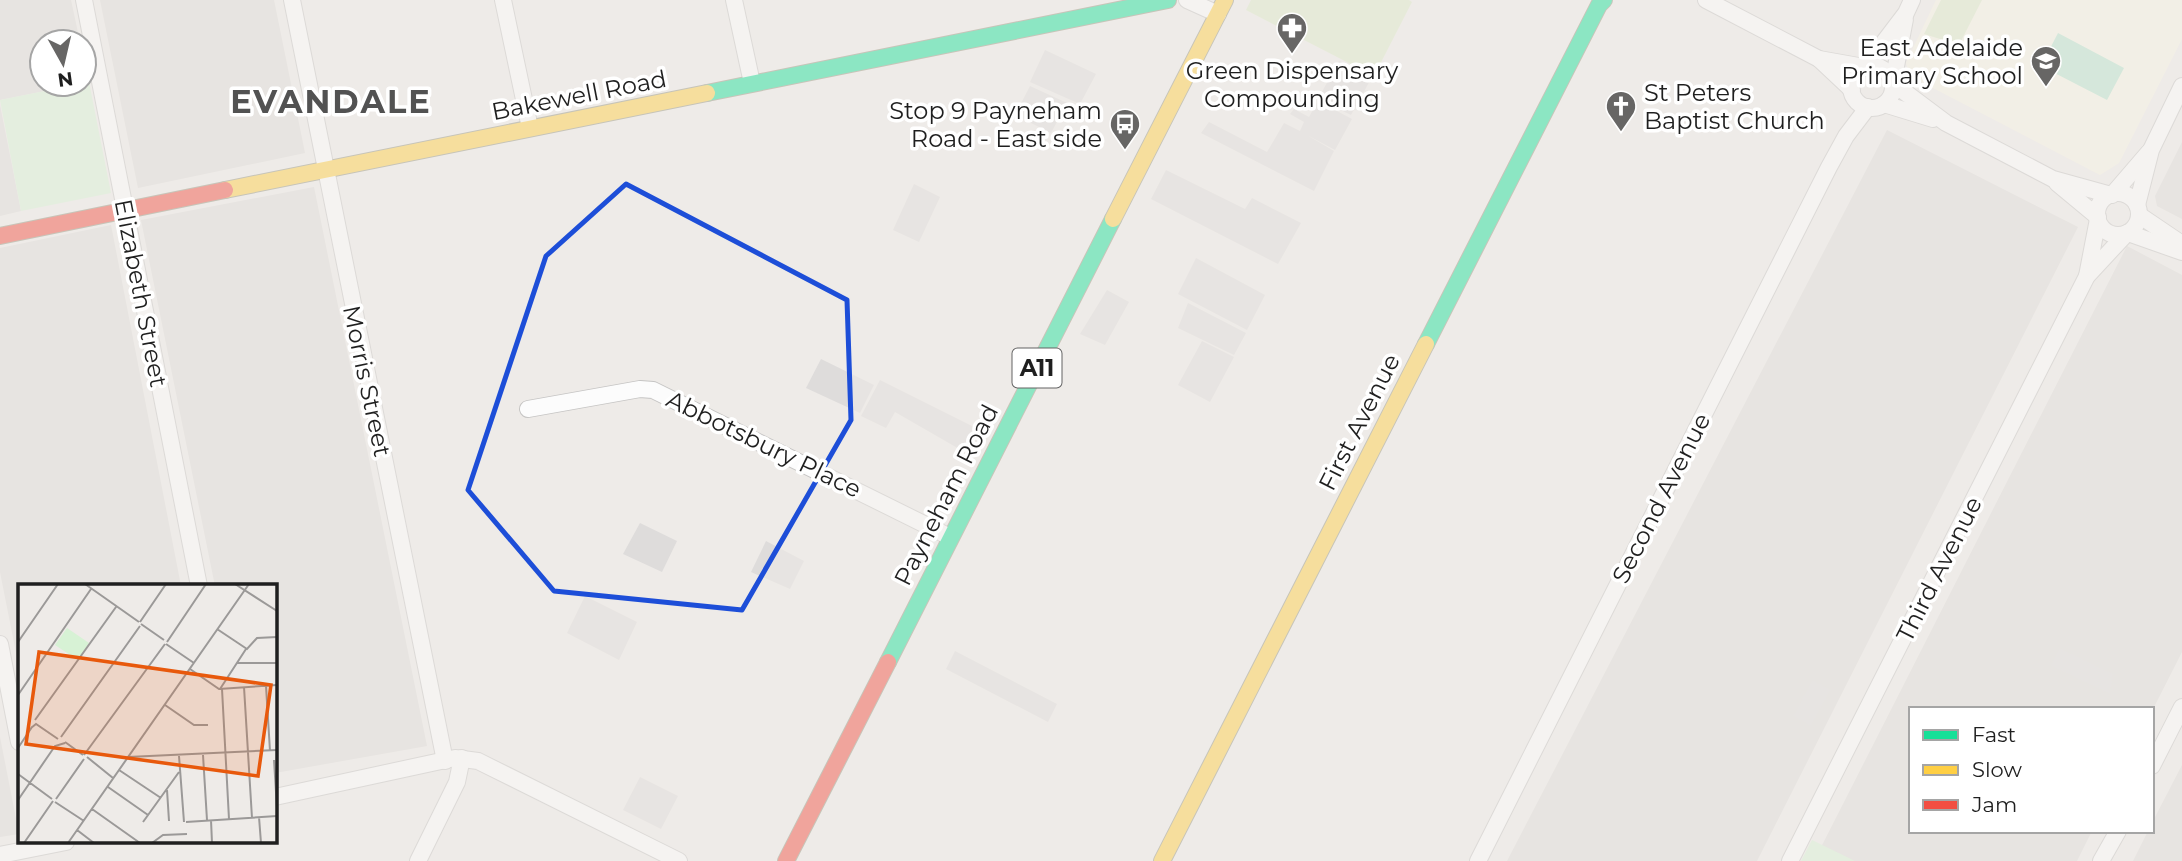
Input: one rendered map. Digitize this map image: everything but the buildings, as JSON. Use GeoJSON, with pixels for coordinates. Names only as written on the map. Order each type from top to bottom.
{"type":"FeatureCollection","features":[{"type":"Feature","properties":{"kind":"street","name":"Elizabeth Street"},"geometry":{"type":"LineString","coordinates":[[84,0],[199,584]]}},
{"type":"Feature","properties":{"kind":"street","name":"Morris Street"},"geometry":{"type":"LineString","coordinates":[[292,0],[445,761]]}},
{"type":"Feature","properties":{"kind":"street"},"geometry":{"type":"LineString","coordinates":[[503,0],[530,128]]}},
{"type":"Feature","properties":{"kind":"street"},"geometry":{"type":"LineString","coordinates":[[734,0],[752,83]]}},
{"type":"Feature","properties":{"kind":"street","name":"Bakewell Road"},"geometry":{"type":"LineString","coordinates":[[0,236],[1168,0]]}},
{"type":"Feature","properties":{"kind":"street"},"geometry":{"type":"LineString","coordinates":[[1187,0],[1222,7]]}},
{"type":"Feature","properties":{"kind":"street"},"geometry":{"type":"LineString","coordinates":[[1706,0],[1819,60],[1865,100],[1946,123]]}},
{"type":"Feature","properties":{"kind":"street","name":"First Avenue"},"geometry":{"type":"LineString","coordinates":[[1162,861],[1601,2]]}},
{"type":"Feature","properties":{"kind":"street","name":"Payneham Road"},"geometry":{"type":"LineString","coordinates":[[786,861],[1222,7]]}},
{"type":"Feature","properties":{"kind":"street"},"geometry":{"type":"LineString","coordinates":[[1865,100],[1853,79],[1865,67],[1909,7]]}},
{"type":"Feature","properties":{"kind":"street"},"geometry":{"type":"LineString","coordinates":[[1865,100],[1893,92],[1909,7]]}},
{"type":"Feature","properties":{"kind":"street"},"geometry":{"type":"LineString","coordinates":[[1819,60],[1883,68],[1893,83],[1946,123],[2053,179],[2111,195],[2124,194],[2138,210],[2182,244]]}},
{"type":"Feature","properties":{"kind":"street"},"geometry":{"type":"LineString","coordinates":[[2053,179],[2098,218],[2109,233],[2127,233],[2136,226],[2151,150],[2182,86]]}},
{"type":"Feature","properties":{"kind":"street","name":"Second Avenue"},"geometry":{"type":"LineString","coordinates":[[1478,861],[1865,100]]}},
{"type":"Feature","properties":{"kind":"street"},"geometry":{"type":"LineString","coordinates":[[2098,218],[2100,204],[2151,150]]}},
{"type":"Feature","properties":{"kind":"street","name":"Third Avenue"},"geometry":{"type":"LineString","coordinates":[[2087,276],[2098,218]]}},
{"type":"Feature","properties":{"kind":"street"},"geometry":{"type":"LineString","coordinates":[[2127,233],[2182,252]]}},
{"type":"Feature","properties":{"kind":"street","name":"Third Avenue"},"geometry":{"type":"LineString","coordinates":[[1790,861],[2087,276],[2127,233]]}},
{"type":"Feature","properties":{"kind":"street","name":"Abbotsbury Place"},"geometry":{"type":"LineString","coordinates":[[528,408],[640,389],[653,390],[950,537]]}},
{"type":"Feature","properties":{"kind":"street"},"geometry":{"type":"LineString","coordinates":[[0,644],[18,737]]}},
{"type":"Feature","properties":{"kind":"street"},"geometry":{"type":"LineString","coordinates":[[2154,762],[2182,707]]}},
{"type":"Feature","properties":{"kind":"street"},"geometry":{"type":"LineString","coordinates":[[418,861],[457,782],[462,758]]}},
{"type":"Feature","properties":{"kind":"street"},"geometry":{"type":"LineString","coordinates":[[276,797],[462,758],[478,761],[679,861]]}},
{"type":"Feature","properties":{"kind":"street"},"geometry":{"type":"LineString","coordinates":[[2101,861],[2117,833]]}},
{"type":"Feature","properties":{"kind":"street"},"geometry":{"type":"LineString","coordinates":[[0,856],[39,844]]}},
{"type":"Feature","properties":{"kind":"highlighted area"},"geometry":{"type":"Polygon","coordinates":[[[626,184],[847,300],[851,420],[742,610],[554,591],[468,490],[546,256],[626,184]]]}},
{"type":"Feature","properties":{"kind":"shaded area"},"geometry":{"type":"Polygon","coordinates":[[[0,0],[71,0],[77,28],[28,28],[28,94],[0,100],[0,0]]]}},
{"type":"Feature","properties":{"kind":"shaded area"},"geometry":{"type":"Polygon","coordinates":[[[100,0],[274,0],[305,153],[138,188],[100,0]]]}},
{"type":"Feature","properties":{"kind":"shaded area","name":"East Adelaide Primary School"},"geometry":{"type":"Polygon","coordinates":[[[1936,0],[2182,0],[2182,39],[2119,163],[2100,175],[1910,76],[1906,63],[1936,0]]]}},
{"type":"Feature","properties":{"kind":"shaded area"},"geometry":{"type":"Polygon","coordinates":[[[1045,50],[1096,74],[1080,104],[1030,82],[1045,50]]]}},
{"type":"Feature","properties":{"kind":"shaded area"},"geometry":{"type":"Polygon","coordinates":[[[1339,61],[1372,77],[1351,115],[1318,99],[1339,61]]]}},
{"type":"Feature","properties":{"kind":"shaded area"},"geometry":{"type":"Polygon","coordinates":[[[1030,86],[1067,103],[1051,133],[1015,115],[1030,86]]]}},
{"type":"Feature","properties":{"kind":"shaded area"},"geometry":{"type":"Polygon","coordinates":[[[1318,101],[1352,119],[1335,150],[1307,135],[1334,151],[1314,191],[1201,133],[1209,122],[1267,152],[1284,123],[1300,131],[1304,122],[1290,114],[1294,109],[1309,117],[1318,101]]]}},
{"type":"Feature","properties":{"kind":"shaded area"},"geometry":{"type":"Polygon","coordinates":[[[0,105],[21,211],[0,216],[0,105]]]}},
{"type":"Feature","properties":{"kind":"shaded area"},"geometry":{"type":"Polygon","coordinates":[[[1887,130],[2078,227],[1757,861],[1507,861],[1887,130]]]}},
{"type":"Feature","properties":{"kind":"shaded area"},"geometry":{"type":"Polygon","coordinates":[[[2182,142],[2182,219],[2157,206],[2155,196],[2182,142]]]}},
{"type":"Feature","properties":{"kind":"shaded area"},"geometry":{"type":"Polygon","coordinates":[[[1166,170],[1245,209],[1252,198],[1301,223],[1278,264],[1151,199],[1166,170]]]}},
{"type":"Feature","properties":{"kind":"shaded area"},"geometry":{"type":"Polygon","coordinates":[[[914,184],[940,197],[919,242],[893,230],[914,184]]]}},
{"type":"Feature","properties":{"kind":"shaded area"},"geometry":{"type":"Polygon","coordinates":[[[314,187],[427,746],[276,773],[276,584],[215,584],[141,220],[314,187]]]}},
{"type":"Feature","properties":{"kind":"shaded area"},"geometry":{"type":"Polygon","coordinates":[[[111,225],[181,584],[18,584],[18,663],[0,572],[0,248],[111,225]]]}},
{"type":"Feature","properties":{"kind":"shaded area"},"geometry":{"type":"Polygon","coordinates":[[[2127,246],[2182,275],[2182,652],[2154,707],[1909,707],[1909,833],[2091,833],[2077,861],[1814,861],[2127,246]]]}},
{"type":"Feature","properties":{"kind":"shaded area"},"geometry":{"type":"Polygon","coordinates":[[[1196,258],[1265,295],[1247,330],[1178,294],[1196,258]]]}},
{"type":"Feature","properties":{"kind":"shaded area"},"geometry":{"type":"Polygon","coordinates":[[[1107,290],[1129,302],[1105,345],[1080,334],[1107,290]]]}},
{"type":"Feature","properties":{"kind":"shaded area"},"geometry":{"type":"Polygon","coordinates":[[[1188,303],[1246,333],[1234,355],[1178,328],[1188,303]]]}},
{"type":"Feature","properties":{"kind":"shaded area"},"geometry":{"type":"Polygon","coordinates":[[[1202,341],[1234,357],[1210,402],[1178,385],[1202,341]]]}},
{"type":"Feature","properties":{"kind":"shaded area"},"geometry":{"type":"Polygon","coordinates":[[[821,359],[874,385],[860,413],[806,388],[821,359]]]}},
{"type":"Feature","properties":{"kind":"shaded area"},"geometry":{"type":"Polygon","coordinates":[[[880,380],[974,427],[961,450],[895,412],[886,428],[861,416],[880,380]]]}},
{"type":"Feature","properties":{"kind":"shaded area"},"geometry":{"type":"Polygon","coordinates":[[[640,523],[677,541],[662,572],[623,554],[640,523]]]}},
{"type":"Feature","properties":{"kind":"shaded area"},"geometry":{"type":"Polygon","coordinates":[[[766,541],[804,561],[790,589],[751,572],[766,541]]]}},
{"type":"Feature","properties":{"kind":"shaded area"},"geometry":{"type":"Polygon","coordinates":[[[585,596],[637,622],[619,660],[567,633],[585,596]]]}},
{"type":"Feature","properties":{"kind":"shaded area"},"geometry":{"type":"Polygon","coordinates":[[[2060,648],[2113,674],[2110,694],[2051,666],[2060,648]]]}},
{"type":"Feature","properties":{"kind":"shaded area"},"geometry":{"type":"Polygon","coordinates":[[[955,651],[1057,704],[1048,722],[946,669],[955,651]]]}},
{"type":"Feature","properties":{"kind":"shaded area"},"geometry":{"type":"Polygon","coordinates":[[[1812,680],[1831,690],[1811,726],[1793,716],[1812,680]]]}},
{"type":"Feature","properties":{"kind":"shaded area"},"geometry":{"type":"Polygon","coordinates":[[[0,737],[18,834],[0,837],[0,737]]]}},
{"type":"Feature","properties":{"kind":"shaded area"},"geometry":{"type":"Polygon","coordinates":[[[2182,765],[2182,861],[2133,861],[2147,833],[2154,833],[2154,819],[2182,765]]]}},
{"type":"Feature","properties":{"kind":"shaded area"},"geometry":{"type":"Polygon","coordinates":[[[640,777],[678,796],[661,829],[623,810],[640,777]]]}},
{"type":"Feature","properties":{"kind":"green space"},"geometry":{"type":"Polygon","coordinates":[[[1251,0],[1412,2],[1374,76],[1246,10],[1251,0]]]}},
{"type":"Feature","properties":{"kind":"green space"},"geometry":{"type":"Polygon","coordinates":[[[1941,0],[1982,0],[1959,45],[1924,34],[1941,0]]]}},
{"type":"Feature","properties":{"kind":"green space"},"geometry":{"type":"Polygon","coordinates":[[[2058,33],[2124,68],[2107,100],[2041,66],[2058,33]]]}},
{"type":"Feature","properties":{"kind":"green space"},"geometry":{"type":"Polygon","coordinates":[[[28,94],[28,98],[92,98],[111,193],[21,211],[0,100],[28,94]]]}},
{"type":"Feature","properties":{"kind":"green space"},"geometry":{"type":"Polygon","coordinates":[[[1812,840],[1855,861],[1801,861],[1812,840]]]}},
{"type":"Feature","properties":{"kind":"traffic: fast"},"geometry":{"type":"LineString","coordinates":[[707,93],[1168,0]]}},
{"type":"Feature","properties":{"kind":"traffic: fast"},"geometry":{"type":"LineString","coordinates":[[1426,344],[1599,5],[1604,0]]}},
{"type":"Feature","properties":{"kind":"traffic: fast"},"geometry":{"type":"LineString","coordinates":[[888,662],[1113,219]]}},
{"type":"Feature","properties":{"kind":"traffic: slow"},"geometry":{"type":"LineString","coordinates":[[1113,219],[1225,0]]}},
{"type":"Feature","properties":{"kind":"traffic: slow"},"geometry":{"type":"LineString","coordinates":[[225,190],[707,93]]}},
{"type":"Feature","properties":{"kind":"traffic: slow"},"geometry":{"type":"LineString","coordinates":[[1162,861],[1426,344]]}},
{"type":"Feature","properties":{"kind":"traffic: jam"},"geometry":{"type":"LineString","coordinates":[[0,236],[225,190]]}},
{"type":"Feature","properties":{"kind":"traffic: jam"},"geometry":{"type":"LineString","coordinates":[[786,861],[888,662]]}},
{"type":"Feature","properties":{"kind":"place","name":"Green Dispensary Compounding"},"geometry":{"type":"Point","coordinates":[1292,55]}},
{"type":"Feature","properties":{"kind":"place","name":"East Adelaide Primary School"},"geometry":{"type":"Point","coordinates":[2046,88]}},
{"type":"Feature","properties":{"kind":"place","name":"St Peters Baptist Church"},"geometry":{"type":"Point","coordinates":[1621,133]}},
{"type":"Feature","properties":{"kind":"place","name":"Stop 9 Payneham Road - East side"},"geometry":{"type":"Point","coordinates":[1125,151]}},
{"type":"Feature","properties":{"kind":"district","name":"EVANDALE"},"geometry":{"type":"Point","coordinates":[331,101]}}]}
